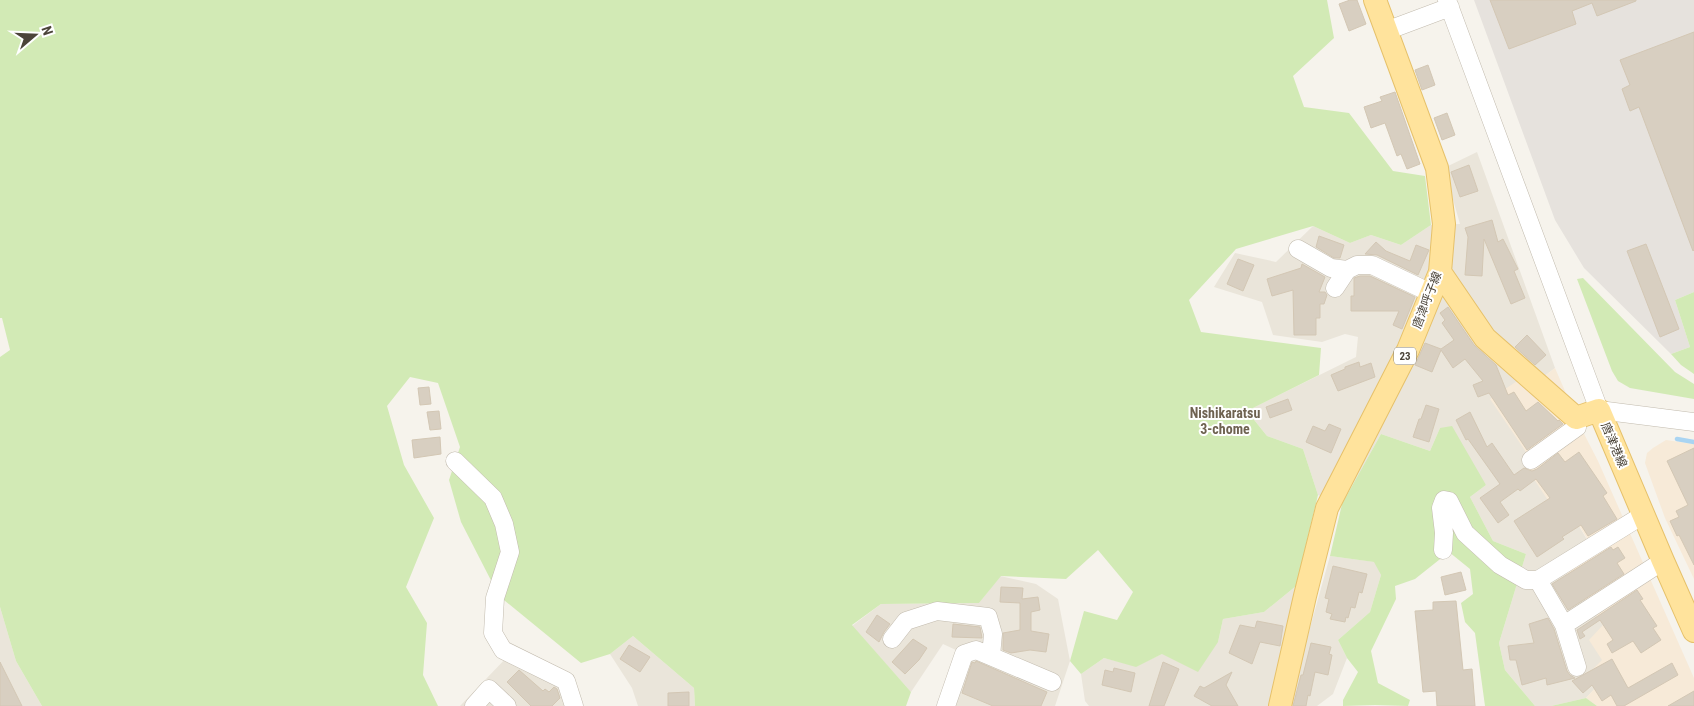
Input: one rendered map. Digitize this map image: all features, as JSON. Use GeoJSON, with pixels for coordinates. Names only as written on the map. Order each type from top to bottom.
{"type":"FeatureCollection","features":[{"type":"Feature","properties":{"kind":"main road","name":"唐津呼子線"},"geometry":{"type":"LineString","coordinates":[[1280,706],[1327,508],[1408,350],[1440,272],[1444,224],[1437,168],[1375,0]]}},
{"type":"Feature","properties":{"kind":"main road"},"geometry":{"type":"LineString","coordinates":[[1440,272],[1485,338],[1576,418]]}},
{"type":"Feature","properties":{"kind":"main road","name":"唐津港線"},"geometry":{"type":"LineString","coordinates":[[1576,418],[1600,410],[1643,515],[1694,631]]}},
{"type":"Feature","properties":{"kind":"street"},"geometry":{"type":"LineString","coordinates":[[1386,31],[1449,4],[1600,410],[1694,422]]}},
{"type":"Feature","properties":{"kind":"street"},"geometry":{"type":"LineString","coordinates":[[1298,249],[1332,268],[1347,270]]}},
{"type":"Feature","properties":{"kind":"street"},"geometry":{"type":"LineString","coordinates":[[1335,288],[1347,270],[1357,265],[1372,265],[1431,293]]}},
{"type":"Feature","properties":{"kind":"street"},"geometry":{"type":"LineString","coordinates":[[1531,460],[1577,427],[1576,418]]}},
{"type":"Feature","properties":{"kind":"street"},"geometry":{"type":"LineString","coordinates":[[455,461],[493,498],[504,524],[510,552],[495,598],[494,633],[503,650],[566,681],[574,706]]}},
{"type":"Feature","properties":{"kind":"street"},"geometry":{"type":"LineString","coordinates":[[1443,550],[1442,508],[1444,500],[1449,501],[1465,533],[1500,565],[1526,580],[1538,580],[1643,515]]}},
{"type":"Feature","properties":{"kind":"street"},"geometry":{"type":"LineString","coordinates":[[1564,625],[1663,561]]}},
{"type":"Feature","properties":{"kind":"street"},"geometry":{"type":"LineString","coordinates":[[1538,580],[1564,625],[1577,667]]}},
{"type":"Feature","properties":{"kind":"street"},"geometry":{"type":"LineString","coordinates":[[892,639],[906,622],[936,611],[988,617],[993,634],[991,656]]}},
{"type":"Feature","properties":{"kind":"street"},"geometry":{"type":"LineString","coordinates":[[946,706],[964,654],[976,650],[1052,682]]}},
{"type":"Feature","properties":{"kind":"street"},"geometry":{"type":"LineString","coordinates":[[474,706],[489,689],[507,706]]}},
{"type":"Feature","properties":{"kind":"shaded area"},"geometry":{"type":"Polygon","coordinates":[[[1474,0],[1694,0],[1694,292],[1675,300],[1690,347],[1671,354],[1584,268],[1555,220],[1474,0]]]}},
{"type":"Feature","properties":{"kind":"shaded area"},"geometry":{"type":"Polygon","coordinates":[[[1477,152],[1555,368],[1542,378],[1566,504],[1589,543],[1603,625],[1603,660],[1600,683],[1586,698],[1551,706],[1535,706],[1505,670],[1499,643],[1526,554],[1493,541],[1470,497],[1486,485],[1440,428],[1430,451],[1381,434],[1342,504],[1318,495],[1303,449],[1267,436],[1247,411],[1356,357],[1358,337],[1345,334],[1322,342],[1273,335],[1262,302],[1214,287],[1235,253],[1276,262],[1313,226],[1350,243],[1371,235],[1401,245],[1431,225],[1460,224],[1444,168],[1477,152]]]}},
{"type":"Feature","properties":{"kind":"shaded area"},"geometry":{"type":"Polygon","coordinates":[[[1555,368],[1694,678],[1694,706],[1597,706],[1586,698],[1600,683],[1593,669],[1602,660],[1589,640],[1603,625],[1561,564],[1589,542],[1566,504],[1555,511],[1524,464],[1530,458],[1490,399],[1531,372],[1542,378],[1555,368]]]}},
{"type":"Feature","properties":{"kind":"shaded area"},"geometry":{"type":"Polygon","coordinates":[[[1666,440],[1694,444],[1694,579],[1665,518],[1645,463],[1647,453],[1666,440]]]}},
{"type":"Feature","properties":{"kind":"shaded area"},"geometry":{"type":"Polygon","coordinates":[[[1330,556],[1375,562],[1381,575],[1370,612],[1338,640],[1347,658],[1333,694],[1317,706],[1290,706],[1298,671],[1330,556]]]}},
{"type":"Feature","properties":{"kind":"shaded area"},"geometry":{"type":"Polygon","coordinates":[[[1000,576],[1036,584],[1058,599],[1070,661],[1055,706],[937,706],[956,650],[943,644],[911,692],[852,626],[881,604],[979,603],[1000,576]]]}},
{"type":"Feature","properties":{"kind":"shaded area"},"geometry":{"type":"Polygon","coordinates":[[[1296,586],[1271,706],[1089,706],[1085,701],[1081,674],[1104,658],[1136,666],[1162,654],[1218,642],[1223,619],[1264,612],[1296,586]]]}},
{"type":"Feature","properties":{"kind":"shaded area"},"geometry":{"type":"Polygon","coordinates":[[[0,607],[16,661],[42,706],[0,706],[0,607]]]}},
{"type":"Feature","properties":{"kind":"shaded area"},"geometry":{"type":"Polygon","coordinates":[[[633,636],[694,688],[695,706],[638,706],[632,688],[610,654],[633,636]]]}},
{"type":"Feature","properties":{"kind":"shaded area"},"geometry":{"type":"Polygon","coordinates":[[[511,653],[569,679],[579,706],[460,706],[511,653]]]}},
{"type":"Feature","properties":{"kind":"green space"},"geometry":{"type":"Polygon","coordinates":[[[0,0],[1327,0],[1334,38],[1293,76],[1304,107],[1349,113],[1393,171],[1425,176],[1431,225],[1401,245],[1371,235],[1350,243],[1313,226],[1236,249],[1189,300],[1201,332],[1321,348],[1319,375],[1247,411],[1267,436],[1303,449],[1318,495],[1296,586],[1264,612],[1223,619],[1218,642],[1198,672],[1162,654],[1136,667],[1104,658],[1081,674],[1070,661],[1084,611],[1117,620],[1133,592],[1098,550],[1066,579],[1001,576],[979,603],[881,604],[852,625],[911,692],[906,706],[695,706],[694,688],[633,636],[610,654],[581,663],[499,596],[461,522],[449,480],[460,447],[438,383],[410,377],[387,406],[404,465],[434,518],[406,587],[427,623],[423,675],[438,706],[42,706],[16,661],[0,607],[0,357],[10,350],[2,318],[0,318],[0,0]]]}},
{"type":"Feature","properties":{"kind":"green space"},"geometry":{"type":"Polygon","coordinates":[[[1583,278],[1675,372],[1694,384],[1694,399],[1630,388],[1618,381],[1612,371],[1577,279],[1583,278]]]}},
{"type":"Feature","properties":{"kind":"green space"},"geometry":{"type":"Polygon","coordinates":[[[1694,292],[1694,374],[1681,365],[1671,354],[1690,347],[1675,300],[1694,292]]]}},
{"type":"Feature","properties":{"kind":"green space"},"geometry":{"type":"Polygon","coordinates":[[[1452,426],[1486,485],[1470,497],[1493,541],[1526,554],[1499,643],[1505,670],[1535,706],[1485,706],[1475,633],[1465,622],[1461,603],[1473,594],[1470,569],[1449,552],[1415,579],[1395,586],[1396,599],[1371,651],[1378,683],[1410,700],[1408,706],[1343,706],[1343,700],[1358,672],[1347,658],[1338,640],[1370,612],[1381,575],[1374,562],[1330,556],[1342,504],[1381,434],[1430,451],[1440,428],[1452,426]]]}},
{"type":"Feature","properties":{"kind":"green space"},"geometry":{"type":"Polygon","coordinates":[[[1586,698],[1597,706],[1551,706],[1586,698]]]}},
{"type":"Feature","properties":{"kind":"building"},"geometry":{"type":"Polygon","coordinates":[[[1350,0],[1357,0],[1366,24],[1349,31],[1339,4],[1350,0]]]}},
{"type":"Feature","properties":{"kind":"building"},"geometry":{"type":"Polygon","coordinates":[[[1490,0],[1636,1],[1597,16],[1592,3],[1572,11],[1576,24],[1509,49],[1490,0]]]}},
{"type":"Feature","properties":{"kind":"building"},"geometry":{"type":"Polygon","coordinates":[[[1694,32],[1693,251],[1639,107],[1630,111],[1622,89],[1630,85],[1620,60],[1694,32]]]}},
{"type":"Feature","properties":{"kind":"building"},"geometry":{"type":"Polygon","coordinates":[[[1428,65],[1435,85],[1422,90],[1415,70],[1428,65]]]}},
{"type":"Feature","properties":{"kind":"building"},"geometry":{"type":"Polygon","coordinates":[[[1395,92],[1420,164],[1407,169],[1401,154],[1397,156],[1385,123],[1371,128],[1364,107],[1382,101],[1380,97],[1395,92]]]}},
{"type":"Feature","properties":{"kind":"building"},"geometry":{"type":"Polygon","coordinates":[[[1447,113],[1455,135],[1442,140],[1434,118],[1447,113]]]}},
{"type":"Feature","properties":{"kind":"building"},"geometry":{"type":"Polygon","coordinates":[[[1469,165],[1478,191],[1460,197],[1451,172],[1469,165]]]}},
{"type":"Feature","properties":{"kind":"building"},"geometry":{"type":"Polygon","coordinates":[[[1492,220],[1498,242],[1503,239],[1518,269],[1514,271],[1525,298],[1511,304],[1484,239],[1482,276],[1465,275],[1468,237],[1465,228],[1492,220]]]}},
{"type":"Feature","properties":{"kind":"building"},"geometry":{"type":"Polygon","coordinates":[[[1319,236],[1344,245],[1340,258],[1334,258],[1316,247],[1319,236]]]}},
{"type":"Feature","properties":{"kind":"building"},"geometry":{"type":"Polygon","coordinates":[[[1376,242],[1386,251],[1410,261],[1416,245],[1429,250],[1418,275],[1377,255],[1365,254],[1376,242]]]}},
{"type":"Feature","properties":{"kind":"building"},"geometry":{"type":"Polygon","coordinates":[[[1646,244],[1679,329],[1660,337],[1627,251],[1646,244]]]}},
{"type":"Feature","properties":{"kind":"building"},"geometry":{"type":"Polygon","coordinates":[[[1238,259],[1254,265],[1243,291],[1227,284],[1238,259]]]}},
{"type":"Feature","properties":{"kind":"building"},"geometry":{"type":"Polygon","coordinates":[[[1302,264],[1325,277],[1319,292],[1325,292],[1327,295],[1324,304],[1320,304],[1320,318],[1316,318],[1316,335],[1294,335],[1293,290],[1272,296],[1267,279],[1301,268],[1302,264]]]}},
{"type":"Feature","properties":{"kind":"building"},"geometry":{"type":"Polygon","coordinates":[[[1370,276],[1415,297],[1402,329],[1393,325],[1399,311],[1351,311],[1351,296],[1354,296],[1354,278],[1370,276]]]}},
{"type":"Feature","properties":{"kind":"building"},"geometry":{"type":"Polygon","coordinates":[[[1448,307],[1474,345],[1496,365],[1508,395],[1514,392],[1526,411],[1538,402],[1563,424],[1527,450],[1489,393],[1478,397],[1473,385],[1483,381],[1465,359],[1453,368],[1441,350],[1432,372],[1415,365],[1425,343],[1441,349],[1454,340],[1442,323],[1445,320],[1440,313],[1448,307]]]}},
{"type":"Feature","properties":{"kind":"building"},"geometry":{"type":"Polygon","coordinates":[[[1527,335],[1546,355],[1535,365],[1515,347],[1527,335]]]}},
{"type":"Feature","properties":{"kind":"building"},"geometry":{"type":"Polygon","coordinates":[[[1359,362],[1360,367],[1371,363],[1375,377],[1338,391],[1331,375],[1359,362]]]}},
{"type":"Feature","properties":{"kind":"building"},"geometry":{"type":"Polygon","coordinates":[[[429,387],[431,404],[420,405],[418,388],[429,387]]]}},
{"type":"Feature","properties":{"kind":"building"},"geometry":{"type":"Polygon","coordinates":[[[1288,399],[1292,410],[1270,418],[1266,407],[1288,399]]]}},
{"type":"Feature","properties":{"kind":"building"},"geometry":{"type":"Polygon","coordinates":[[[1426,405],[1439,409],[1429,442],[1413,437],[1426,405]]]}},
{"type":"Feature","properties":{"kind":"building"},"geometry":{"type":"Polygon","coordinates":[[[439,411],[441,429],[430,430],[427,412],[439,411]]]}},
{"type":"Feature","properties":{"kind":"building"},"geometry":{"type":"Polygon","coordinates":[[[1470,412],[1487,447],[1492,443],[1514,475],[1524,468],[1532,471],[1537,469],[1558,453],[1565,462],[1579,452],[1607,493],[1603,496],[1617,519],[1588,536],[1581,525],[1537,557],[1514,521],[1550,498],[1536,479],[1500,502],[1509,515],[1498,523],[1480,498],[1500,484],[1468,439],[1466,440],[1456,420],[1470,412]]]}},
{"type":"Feature","properties":{"kind":"building"},"geometry":{"type":"Polygon","coordinates":[[[1329,424],[1341,429],[1331,453],[1306,442],[1313,426],[1325,431],[1329,424]]]}},
{"type":"Feature","properties":{"kind":"building"},"geometry":{"type":"Polygon","coordinates":[[[440,437],[441,454],[414,458],[412,440],[440,437]]]}},
{"type":"Feature","properties":{"kind":"building"},"geometry":{"type":"Polygon","coordinates":[[[1694,448],[1694,565],[1670,521],[1679,517],[1676,511],[1688,505],[1667,461],[1694,448]]]}},
{"type":"Feature","properties":{"kind":"building"},"geometry":{"type":"Polygon","coordinates":[[[1611,547],[1613,550],[1618,547],[1625,558],[1617,563],[1624,574],[1568,610],[1552,584],[1611,547]]]}},
{"type":"Feature","properties":{"kind":"building"},"geometry":{"type":"Polygon","coordinates":[[[1333,566],[1367,574],[1362,593],[1359,592],[1355,608],[1351,607],[1345,622],[1330,619],[1332,614],[1326,612],[1329,599],[1325,598],[1333,566]]]}},
{"type":"Feature","properties":{"kind":"building"},"geometry":{"type":"Polygon","coordinates":[[[1461,572],[1466,590],[1445,595],[1441,577],[1461,572]]]}},
{"type":"Feature","properties":{"kind":"building"},"geometry":{"type":"Polygon","coordinates":[[[1001,587],[1023,588],[1022,599],[1038,597],[1040,610],[1031,612],[1031,631],[1049,634],[1046,652],[1030,650],[1011,653],[1003,650],[1003,633],[1020,630],[1020,603],[1000,602],[1001,587]]]}},
{"type":"Feature","properties":{"kind":"building"},"geometry":{"type":"Polygon","coordinates":[[[1637,590],[1643,599],[1640,600],[1657,626],[1653,628],[1661,640],[1641,653],[1633,641],[1612,653],[1607,644],[1613,640],[1600,620],[1582,632],[1585,636],[1580,639],[1577,630],[1637,590]]]}},
{"type":"Feature","properties":{"kind":"building"},"geometry":{"type":"Polygon","coordinates":[[[1456,601],[1463,670],[1472,669],[1475,706],[1437,706],[1436,691],[1423,692],[1415,611],[1433,610],[1433,602],[1456,601]]]}},
{"type":"Feature","properties":{"kind":"building"},"geometry":{"type":"Polygon","coordinates":[[[877,615],[890,624],[879,642],[866,632],[877,615]]]}},
{"type":"Feature","properties":{"kind":"building"},"geometry":{"type":"Polygon","coordinates":[[[1548,618],[1554,629],[1567,671],[1575,678],[1547,685],[1546,678],[1522,685],[1516,660],[1510,660],[1508,646],[1534,643],[1529,624],[1548,618]]]}},
{"type":"Feature","properties":{"kind":"building"},"geometry":{"type":"Polygon","coordinates":[[[1257,621],[1283,626],[1280,646],[1260,642],[1252,664],[1229,653],[1240,625],[1255,628],[1257,621]]]}},
{"type":"Feature","properties":{"kind":"building"},"geometry":{"type":"Polygon","coordinates":[[[953,624],[980,627],[982,638],[952,637],[953,624]]]}},
{"type":"Feature","properties":{"kind":"building"},"geometry":{"type":"Polygon","coordinates":[[[913,639],[927,648],[919,660],[905,674],[892,662],[913,639]]]}},
{"type":"Feature","properties":{"kind":"building"},"geometry":{"type":"Polygon","coordinates":[[[1311,643],[1331,647],[1329,654],[1332,655],[1328,675],[1315,672],[1306,706],[1293,706],[1301,675],[1303,675],[1311,643]]]}},
{"type":"Feature","properties":{"kind":"building"},"geometry":{"type":"Polygon","coordinates":[[[629,645],[650,657],[640,672],[620,659],[629,645]]]}},
{"type":"Feature","properties":{"kind":"building"},"geometry":{"type":"Polygon","coordinates":[[[1612,659],[1628,688],[1672,663],[1678,675],[1624,706],[1617,706],[1611,695],[1602,701],[1592,685],[1583,693],[1572,681],[1612,659]]]}},
{"type":"Feature","properties":{"kind":"building"},"geometry":{"type":"Polygon","coordinates":[[[976,661],[1047,692],[1041,706],[993,706],[962,693],[972,662],[975,663],[976,661]]]}},
{"type":"Feature","properties":{"kind":"building"},"geometry":{"type":"Polygon","coordinates":[[[0,662],[22,706],[0,706],[0,662]]]}},
{"type":"Feature","properties":{"kind":"building"},"geometry":{"type":"Polygon","coordinates":[[[1163,662],[1179,669],[1164,706],[1149,706],[1163,662]]]}},
{"type":"Feature","properties":{"kind":"building"},"geometry":{"type":"Polygon","coordinates":[[[1114,668],[1135,673],[1131,692],[1102,685],[1105,670],[1113,672],[1114,668]]]}},
{"type":"Feature","properties":{"kind":"building"},"geometry":{"type":"Polygon","coordinates":[[[519,670],[543,691],[545,689],[549,692],[554,687],[557,689],[560,698],[552,706],[531,706],[507,682],[519,670]]]}},
{"type":"Feature","properties":{"kind":"building"},"geometry":{"type":"Polygon","coordinates":[[[1232,672],[1226,685],[1238,706],[1212,706],[1194,696],[1200,686],[1204,688],[1232,672]]]}},
{"type":"Feature","properties":{"kind":"building"},"geometry":{"type":"Polygon","coordinates":[[[1694,691],[1694,706],[1668,706],[1694,691]]]}},
{"type":"Feature","properties":{"kind":"building"},"geometry":{"type":"Polygon","coordinates":[[[689,692],[689,706],[668,706],[668,693],[689,692]]]}},
{"type":"Feature","properties":{"kind":"waterway"},"geometry":{"type":"LineString","coordinates":[[1677,439],[1694,442]]}},
{"type":"Feature","properties":{"kind":"district","name":"Nishikaratsu 3-chome"},"geometry":{"type":"Point","coordinates":[1225,422]}}]}
